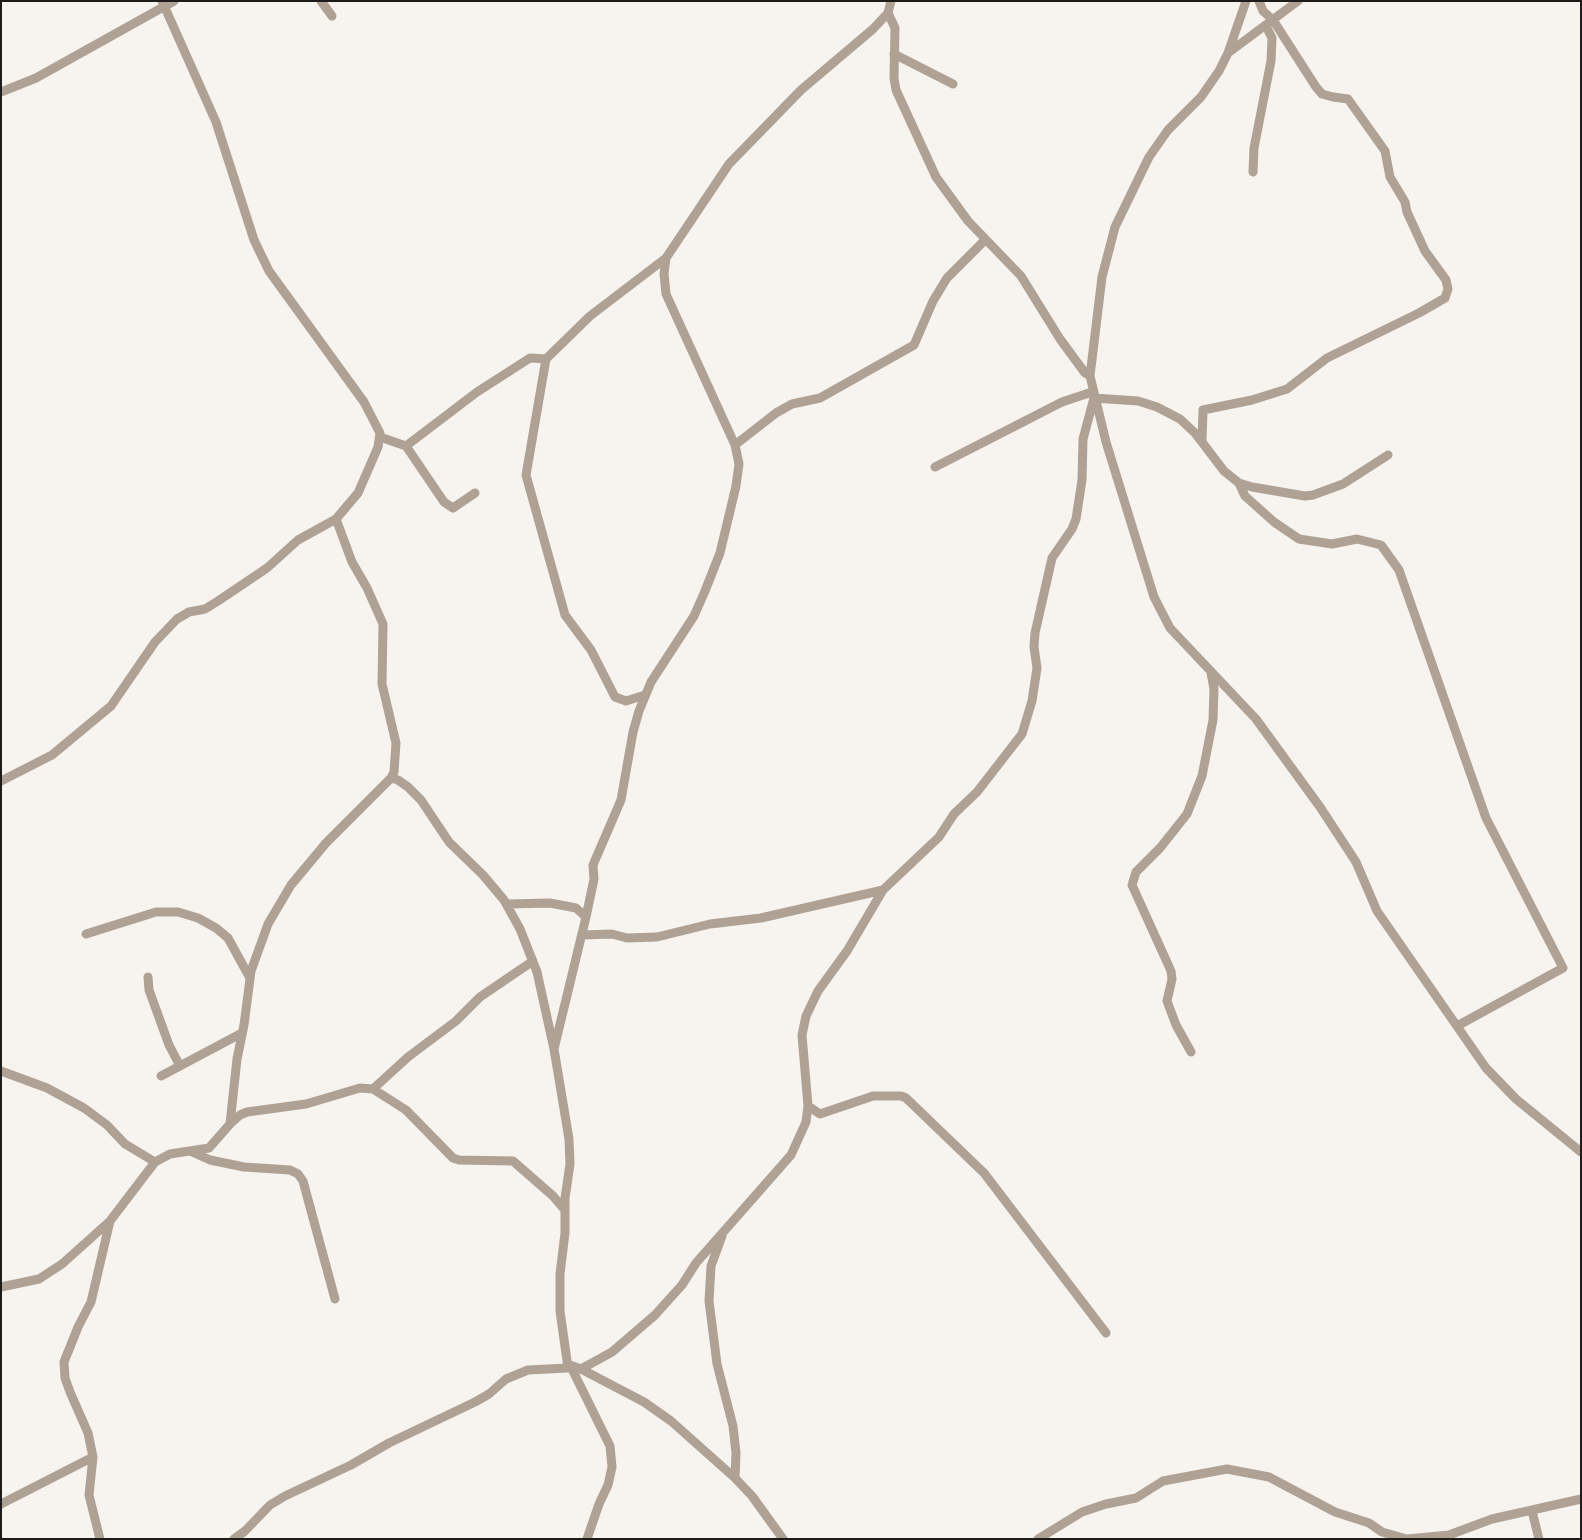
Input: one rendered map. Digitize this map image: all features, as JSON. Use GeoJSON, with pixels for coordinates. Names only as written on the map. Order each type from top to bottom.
{"type":"FeatureCollection","features":[{"type":"Feature","properties":{"kind":"street"},"geometry":{"type":"LineString","coordinates":[[321,1],[332,16]]}},
{"type":"Feature","properties":{"kind":"street"},"geometry":{"type":"LineString","coordinates":[[645,695],[626,701],[615,697],[591,650],[562,606],[526,479],[532,428],[546,359],[590,316],[666,258],[729,164],[801,90],[873,29],[888,13],[891,1]]}},
{"type":"Feature","properties":{"kind":"street"},"geometry":{"type":"LineString","coordinates":[[1246,1],[1228,53],[1219,71],[1201,96],[1168,130],[1149,157],[1115,227],[1102,277],[1090,376],[1093,395],[1154,597],[1170,628],[1256,719],[1320,807],[1356,862],[1378,911],[1457,1026],[1500,1084],[1581,1152]]}},
{"type":"Feature","properties":{"kind":"street"},"geometry":{"type":"LineString","coordinates":[[1202,442],[1203,410],[1252,400],[1287,389],[1327,358],[1419,313],[1445,298],[1448,289],[1446,280],[1425,251],[1407,212],[1405,202],[1390,177],[1385,151],[1348,99],[1333,98],[1322,94],[1316,87],[1269,23],[1259,1]]}},
{"type":"Feature","properties":{"kind":"street"},"geometry":{"type":"LineString","coordinates":[[1228,53],[1298,1]]}},
{"type":"Feature","properties":{"kind":"street"},"geometry":{"type":"LineString","coordinates":[[1,92],[36,78],[167,3],[216,122],[254,240],[269,271],[364,402],[376,421],[380,437],[358,493],[336,519],[298,540],[267,568],[205,610],[185,614],[177,619],[155,642],[112,706],[52,755],[1,781]]}},
{"type":"Feature","properties":{"kind":"street"},"geometry":{"type":"LineString","coordinates":[[888,13],[895,28],[894,78],[896,90],[936,177],[984,241],[1021,276],[1060,339],[1085,374],[1090,376]]}},
{"type":"Feature","properties":{"kind":"street"},"geometry":{"type":"LineString","coordinates":[[1253,172],[1254,148],[1271,61],[1272,38],[1269,23]]}},
{"type":"Feature","properties":{"kind":"street"},"geometry":{"type":"LineString","coordinates":[[894,54],[953,84]]}},
{"type":"Feature","properties":{"kind":"street"},"geometry":{"type":"LineString","coordinates":[[735,445],[776,413],[792,404],[820,398],[914,345],[933,301],[947,278],[984,241]]}},
{"type":"Feature","properties":{"kind":"street"},"geometry":{"type":"LineString","coordinates":[[554,1049],[586,917],[594,879],[593,865],[621,800],[633,732],[651,682],[694,616],[720,553],[739,464],[735,445],[668,301],[664,286],[666,258]]}},
{"type":"Feature","properties":{"kind":"street"},"geometry":{"type":"LineString","coordinates":[[406,446],[477,392],[530,358],[546,359]]}},
{"type":"Feature","properties":{"kind":"street"},"geometry":{"type":"LineString","coordinates":[[581,1369],[612,1352],[649,1322],[682,1285],[696,1263],[791,1156],[806,1122],[808,1106],[802,1035],[806,1016],[818,991],[847,951],[884,890],[939,837],[954,814],[977,792],[1022,734],[1032,701],[1037,668],[1034,647],[1035,633],[1052,558],[1072,529],[1076,519],[1082,480],[1083,439],[1093,395]]}},
{"type":"Feature","properties":{"kind":"street"},"geometry":{"type":"LineString","coordinates":[[935,467],[1062,402],[1093,395],[1131,400],[1157,407],[1180,419],[1202,442],[1224,471],[1239,483],[1245,496],[1274,522],[1299,540],[1332,544],[1356,539],[1381,545],[1399,570],[1486,818],[1563,968],[1457,1026]]}},
{"type":"Feature","properties":{"kind":"street"},"geometry":{"type":"LineString","coordinates":[[380,437],[406,446],[444,502],[453,508],[475,493]]}},
{"type":"Feature","properties":{"kind":"street"},"geometry":{"type":"LineString","coordinates":[[1239,483],[1305,496],[1313,495],[1343,484],[1388,455]]}},
{"type":"Feature","properties":{"kind":"street"},"geometry":{"type":"LineString","coordinates":[[230,1124],[237,1059],[250,978],[268,924],[291,885],[326,843],[391,778],[394,772],[396,743],[382,684],[383,624],[368,588],[352,562],[336,519]]}},
{"type":"Feature","properties":{"kind":"street"},"geometry":{"type":"LineString","coordinates":[[1191,1052],[1176,1025],[1167,1001],[1172,979],[1171,971],[1132,885],[1136,872],[1160,848],[1187,814],[1202,776],[1213,720],[1214,688],[1211,673]]}},
{"type":"Feature","properties":{"kind":"street"},"geometry":{"type":"LineString","coordinates":[[391,778],[408,786],[421,800],[448,842],[483,875],[507,904],[533,961],[554,1049],[569,1139],[570,1164],[560,1274],[560,1311],[569,1367],[610,1446],[611,1460],[608,1485],[599,1504],[587,1539]]}},
{"type":"Feature","properties":{"kind":"street"},"geometry":{"type":"LineString","coordinates":[[582,935],[612,934],[627,938],[657,937],[716,923],[761,918],[884,890]]}},
{"type":"Feature","properties":{"kind":"street"},"geometry":{"type":"LineString","coordinates":[[507,904],[550,903],[576,908],[586,917]]}},
{"type":"Feature","properties":{"kind":"street"},"geometry":{"type":"LineString","coordinates":[[86,934],[156,912],[178,912],[198,918],[216,928],[228,938],[250,978]]}},
{"type":"Feature","properties":{"kind":"street"},"geometry":{"type":"LineString","coordinates":[[373,1089],[408,1057],[456,1021],[480,997],[533,961]]}},
{"type":"Feature","properties":{"kind":"street"},"geometry":{"type":"LineString","coordinates":[[148,977],[149,990],[169,1045],[180,1066]]}},
{"type":"Feature","properties":{"kind":"street"},"geometry":{"type":"LineString","coordinates":[[162,1076],[242,1033]]}},
{"type":"Feature","properties":{"kind":"street"},"geometry":{"type":"LineString","coordinates":[[1,1071],[46,1088],[84,1108],[107,1125],[125,1144],[155,1162]]}},
{"type":"Feature","properties":{"kind":"street"},"geometry":{"type":"LineString","coordinates":[[1,1287],[29,1282],[45,1276],[80,1251],[110,1221],[155,1162],[170,1154],[213,1146],[240,1114],[306,1104],[360,1088],[373,1089],[406,1110],[452,1158],[459,1160],[512,1162],[553,1196],[565,1210]]}},
{"type":"Feature","properties":{"kind":"street"},"geometry":{"type":"LineString","coordinates":[[808,1106],[820,1114],[873,1096],[901,1096],[906,1098],[984,1173],[1106,1333]]}},
{"type":"Feature","properties":{"kind":"street"},"geometry":{"type":"LineString","coordinates":[[190,1151],[210,1160],[244,1167],[290,1170],[298,1174],[303,1181],[335,1299]]}},
{"type":"Feature","properties":{"kind":"street"},"geometry":{"type":"LineString","coordinates":[[100,1539],[89,1495],[93,1457],[88,1433],[65,1378],[64,1362],[74,1335],[91,1302],[110,1221]]}},
{"type":"Feature","properties":{"kind":"street"},"geometry":{"type":"LineString","coordinates":[[722,1233],[711,1266],[709,1301],[717,1364],[733,1426],[735,1478]]}},
{"type":"Feature","properties":{"kind":"street"},"geometry":{"type":"LineString","coordinates":[[234,1539],[246,1531],[270,1505],[285,1496],[351,1465],[397,1439],[474,1402],[489,1394],[506,1379],[528,1370],[569,1367],[581,1369],[644,1402],[671,1421],[735,1478],[752,1496],[783,1539]]}},
{"type":"Feature","properties":{"kind":"street"},"geometry":{"type":"LineString","coordinates":[[1,1504],[93,1457]]}},
{"type":"Feature","properties":{"kind":"street"},"geometry":{"type":"LineString","coordinates":[[1038,1539],[1082,1512],[1106,1504],[1136,1498],[1164,1481],[1227,1469],[1269,1477],[1334,1512],[1369,1523],[1382,1532],[1407,1538],[1449,1535],[1492,1519],[1532,1512],[1581,1499]]}},
{"type":"Feature","properties":{"kind":"street"},"geometry":{"type":"LineString","coordinates":[[1532,1512],[1539,1539]]}}]}
